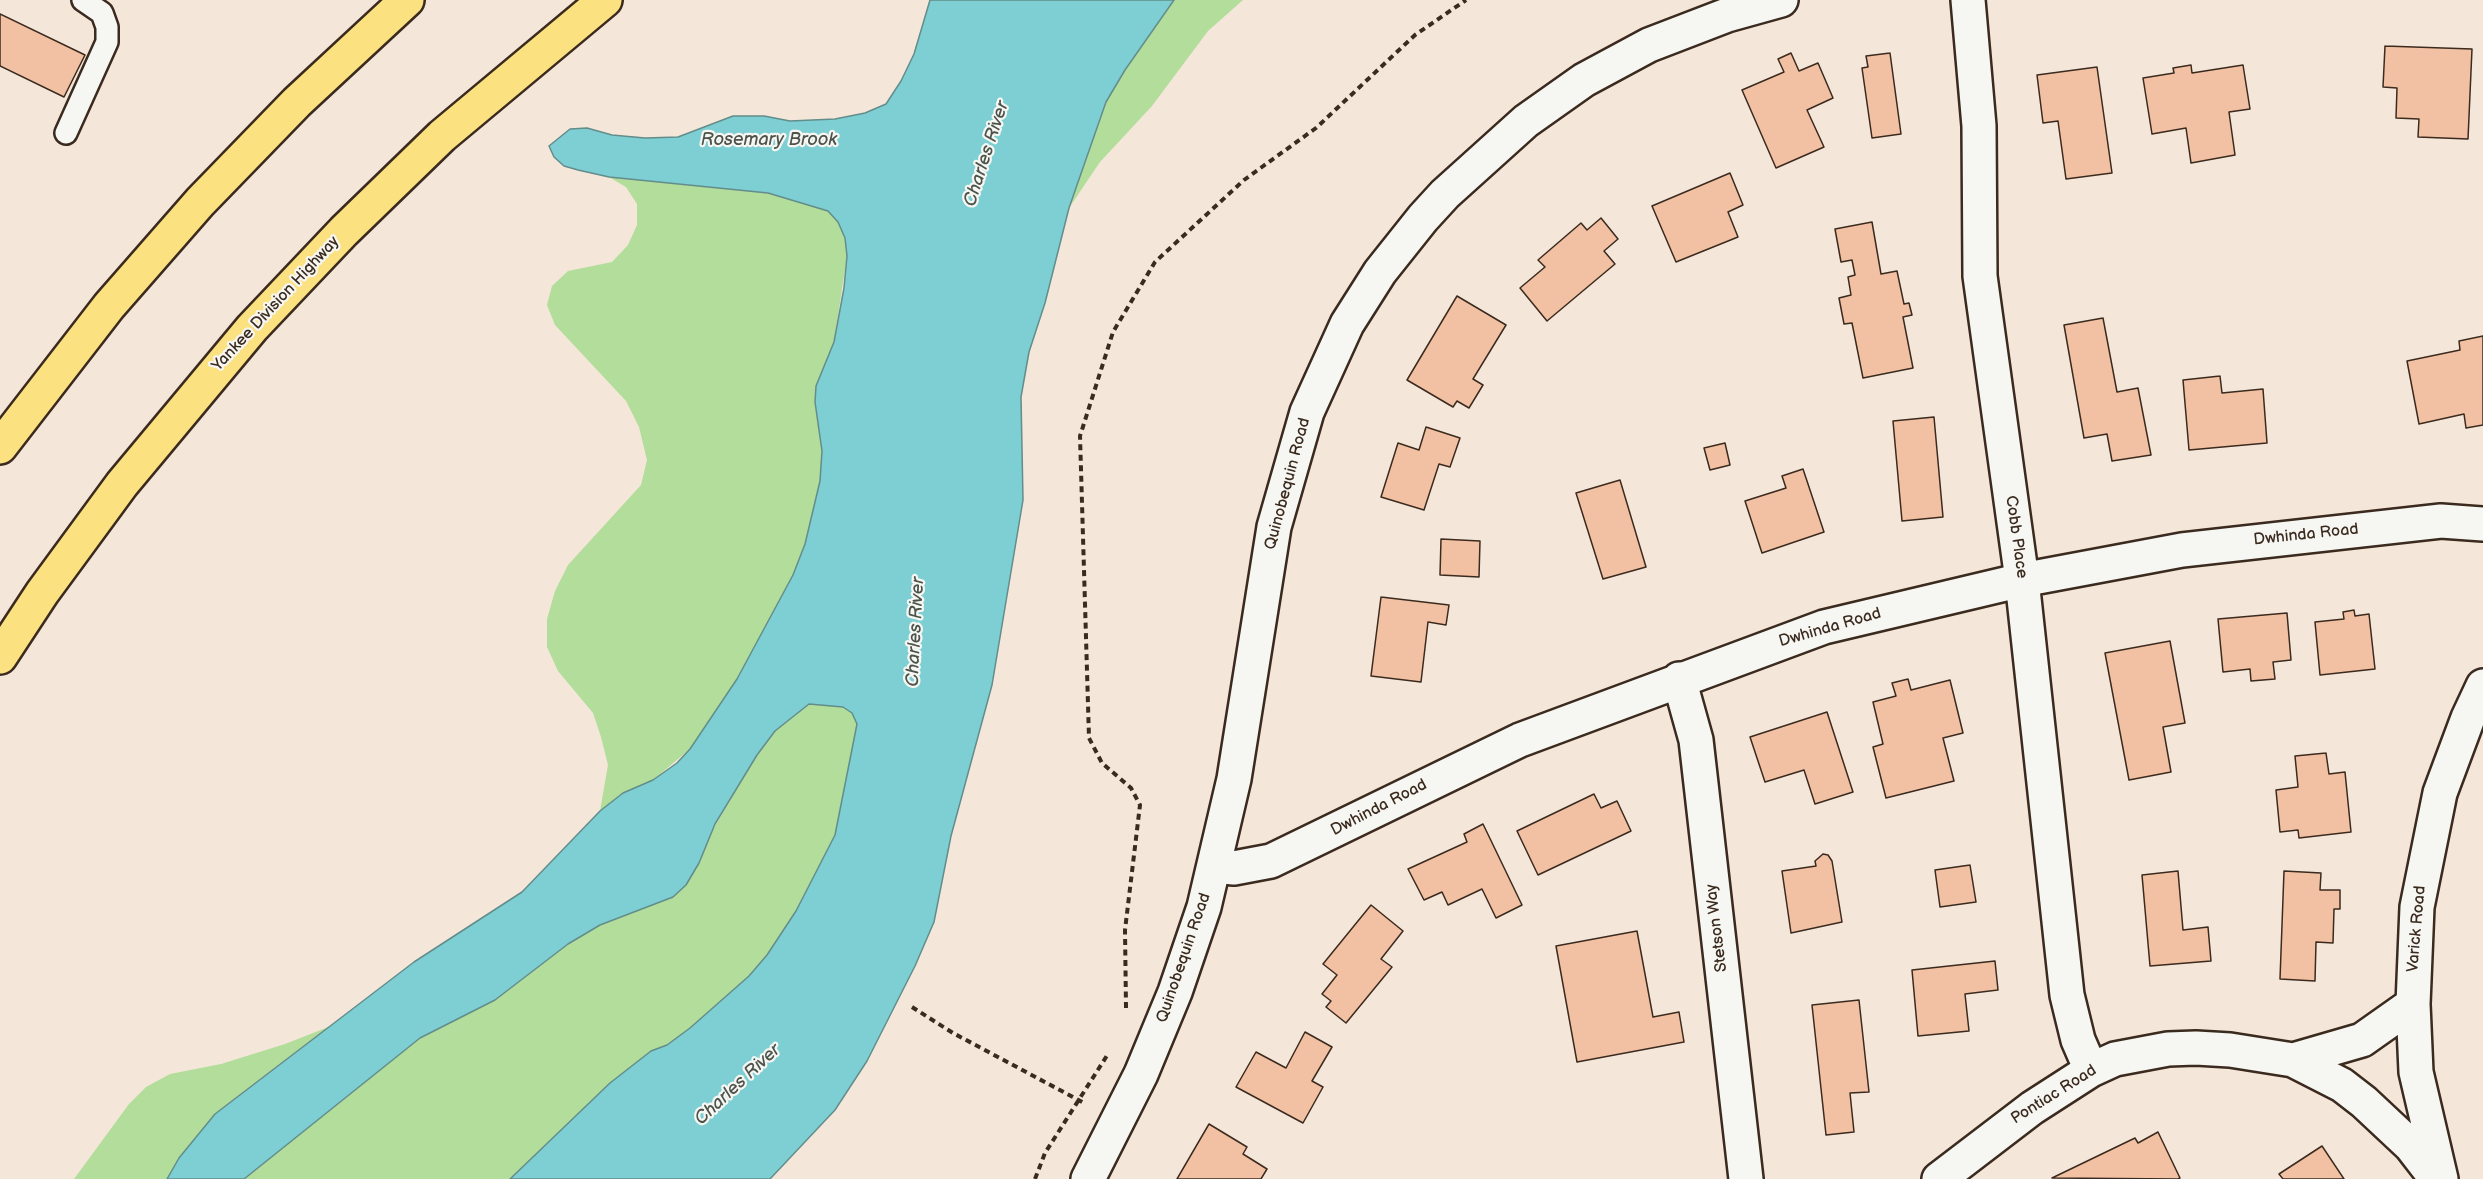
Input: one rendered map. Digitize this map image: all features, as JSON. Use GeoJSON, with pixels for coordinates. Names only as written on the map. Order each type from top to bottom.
{"type":"FeatureCollection","features":[{"type":"Feature","properties":{"kind":"highway"},"geometry":{"type":"LineString","coordinates":[[0,447],[109,306],[200,202],[297,102],[407,0]]}},
{"type":"Feature","properties":{"kind":"highway","name":"Yankee Division Highway"},"geometry":{"type":"LineString","coordinates":[[0,657],[42,593],[122,484],[252,328],[344,231],[442,136],[605,0]]}},
{"type":"Feature","properties":{"kind":"street","name":"Quinobequin Road"},"geometry":{"type":"LineString","coordinates":[[1088,1179],[1120,1117],[1175,992],[1197,928],[1215,866],[1234,779],[1259,611],[1284,486],[1318,384],[1363,297],[1402,244],[1445,194],[1526,121],[1554,100],[1584,80],[1649,45],[1727,15],[1781,0]]}},
{"type":"Feature","properties":{"kind":"street","name":"Cobb Place"},"geometry":{"type":"LineString","coordinates":[[1968,0],[1979,126],[1980,276],[2022,580],[2067,995],[2078,1040],[2091,1070]]}},
{"type":"Feature","properties":{"kind":"street","name":"Dwhinda Road"},"geometry":{"type":"LineString","coordinates":[[1215,866],[1234,868],[1271,861],[1520,740],[1824,627],[2022,580],[2222,544],[2441,521],[2483,524]]}},
{"type":"Feature","properties":{"kind":"street","name":"Stetson Way"},"geometry":{"type":"LineString","coordinates":[[1679,679],[1696,740],[1746,1179]]}},
{"type":"Feature","properties":{"kind":"street","name":"Varick Road"},"geometry":{"type":"LineString","coordinates":[[2441,1179],[2416,1072],[2413,1004],[2417,907],[2429,838],[2452,757],[2483,687]]}},
{"type":"Feature","properties":{"kind":"street","name":"Pontiac Road"},"geometry":{"type":"LineString","coordinates":[[2293,1060],[2362,1040],[2413,1004]]}},
{"type":"Feature","properties":{"kind":"street","name":"Pontiac Road"},"geometry":{"type":"LineString","coordinates":[[1939,1179],[2001,1129],[2091,1070],[2115,1059],[2168,1048],[2230,1050],[2293,1060],[2342,1085],[2364,1102],[2411,1146],[2437,1179]]}},
{"type":"Feature","properties":{"kind":"lane"},"geometry":{"type":"LineString","coordinates":[[66,133],[107,42],[108,27],[102,13],[83,0]]}},
{"type":"Feature","properties":{"kind":"path"},"geometry":{"type":"LineString","coordinates":[[1125,1014],[1127,1005],[1125,930],[1140,806],[1131,788],[1101,763],[1089,738],[1080,436],[1113,332],[1155,262],[1245,180],[1316,128],[1415,35],[1466,0]]}},
{"type":"Feature","properties":{"kind":"path"},"geometry":{"type":"LineString","coordinates":[[912,1007],[953,1033],[1077,1101],[1120,1117]]}},
{"type":"Feature","properties":{"kind":"path"},"geometry":{"type":"LineString","coordinates":[[1035,1179],[1045,1153],[1112,1048]]}},
{"type":"Feature","properties":{"kind":"green space"},"geometry":{"type":"Polygon","coordinates":[[[1174,0],[1243,0],[1208,31],[1152,106],[1100,162],[1069,208],[1106,102],[1125,70],[1174,0]]]}},
{"type":"Feature","properties":{"kind":"green space"},"geometry":{"type":"Polygon","coordinates":[[[609,177],[728,187],[768,193],[805,203],[828,211],[838,222],[845,238],[847,256],[834,342],[816,386],[815,402],[822,451],[820,481],[805,544],[793,575],[737,679],[690,749],[653,780],[623,793],[600,811],[608,765],[601,737],[593,713],[558,671],[547,647],[547,619],[555,591],[568,565],[641,485],[647,460],[639,427],[626,401],[555,325],[547,305],[552,286],[568,271],[612,262],[628,245],[637,225],[637,204],[626,187],[609,177]]]}},
{"type":"Feature","properties":{"kind":"green space"},"geometry":{"type":"Polygon","coordinates":[[[808,704],[843,707],[852,713],[857,724],[835,835],[796,911],[767,955],[749,976],[690,1028],[667,1045],[651,1051],[610,1083],[510,1179],[244,1179],[420,1038],[495,1000],[568,944],[600,925],[673,897],[757,755],[775,731],[808,704]]]}},
{"type":"Feature","properties":{"kind":"green space"},"geometry":{"type":"Polygon","coordinates":[[[331,1026],[215,1114],[179,1158],[167,1179],[74,1179],[129,1104],[146,1087],[170,1074],[221,1064],[285,1044],[331,1026]]]}},
{"type":"Feature","properties":{"kind":"water"},"geometry":{"type":"Polygon","coordinates":[[[930,0],[1174,0],[1125,70],[1106,102],[1069,208],[1045,303],[1029,352],[1021,397],[1023,500],[992,685],[951,836],[934,922],[915,966],[867,1061],[835,1110],[770,1179],[510,1179],[610,1083],[651,1051],[667,1045],[690,1028],[749,976],[767,955],[796,911],[835,835],[857,724],[852,713],[843,707],[809,704],[775,731],[757,755],[715,824],[699,863],[686,885],[673,897],[600,925],[568,944],[495,1000],[420,1038],[244,1179],[167,1179],[179,1158],[215,1114],[414,962],[522,892],[600,811],[623,793],[653,780],[677,763],[690,749],[737,679],[793,575],[805,544],[820,481],[822,451],[815,402],[816,386],[834,342],[844,288],[847,256],[845,238],[838,222],[828,211],[768,193],[609,177],[578,170],[564,166],[554,157],[549,146],[570,129],[587,128],[612,135],[645,138],[678,137],[733,116],[764,116],[790,121],[835,119],[865,113],[886,104],[901,81],[914,54],[930,0]]]}},
{"type":"Feature","properties":{"kind":"building"},"geometry":{"type":"Polygon","coordinates":[[[0,14],[85,55],[64,97],[0,66],[0,14]]]}},
{"type":"Feature","properties":{"kind":"building"},"geometry":{"type":"Polygon","coordinates":[[[2385,46],[2472,49],[2468,139],[2418,137],[2419,119],[2396,118],[2397,88],[2383,87],[2385,46]]]}},
{"type":"Feature","properties":{"kind":"building"},"geometry":{"type":"Polygon","coordinates":[[[1791,53],[1799,71],[1818,63],[1833,98],[1807,110],[1824,147],[1776,168],[1742,90],[1784,72],[1778,59],[1791,53]]]}},
{"type":"Feature","properties":{"kind":"building"},"geometry":{"type":"Polygon","coordinates":[[[1890,53],[1901,134],[1872,138],[1862,68],[1868,67],[1866,56],[1890,53]]]}},
{"type":"Feature","properties":{"kind":"building"},"geometry":{"type":"Polygon","coordinates":[[[2191,65],[2192,73],[2243,65],[2250,109],[2229,112],[2235,155],[2191,163],[2186,128],[2152,134],[2143,78],[2174,73],[2173,68],[2191,65]]]}},
{"type":"Feature","properties":{"kind":"building"},"geometry":{"type":"Polygon","coordinates":[[[2097,67],[2112,173],[2066,179],[2058,121],[2043,123],[2037,75],[2097,67]]]}},
{"type":"Feature","properties":{"kind":"building"},"geometry":{"type":"Polygon","coordinates":[[[1730,173],[1743,205],[1728,212],[1738,237],[1676,262],[1652,206],[1730,173]]]}},
{"type":"Feature","properties":{"kind":"building"},"geometry":{"type":"Polygon","coordinates":[[[1601,218],[1618,239],[1604,251],[1615,264],[1547,321],[1520,288],[1545,267],[1538,260],[1581,223],[1587,230],[1601,218]]]}},
{"type":"Feature","properties":{"kind":"building"},"geometry":{"type":"Polygon","coordinates":[[[1872,222],[1881,274],[1897,271],[1904,304],[1909,303],[1912,315],[1903,317],[1913,368],[1863,378],[1852,323],[1844,324],[1839,298],[1851,295],[1848,277],[1855,275],[1852,260],[1841,262],[1835,229],[1872,222]]]}},
{"type":"Feature","properties":{"kind":"building"},"geometry":{"type":"Polygon","coordinates":[[[1457,296],[1506,325],[1473,379],[1483,385],[1469,408],[1457,401],[1453,407],[1407,380],[1457,296]]]}},
{"type":"Feature","properties":{"kind":"building"},"geometry":{"type":"Polygon","coordinates":[[[2103,318],[2117,392],[2138,388],[2151,455],[2112,461],[2107,434],[2084,438],[2064,325],[2103,318]]]}},
{"type":"Feature","properties":{"kind":"building"},"geometry":{"type":"Polygon","coordinates":[[[2483,336],[2483,425],[2466,428],[2464,414],[2419,424],[2407,361],[2460,350],[2459,341],[2483,336]]]}},
{"type":"Feature","properties":{"kind":"building"},"geometry":{"type":"Polygon","coordinates":[[[2220,376],[2222,393],[2263,389],[2267,443],[2189,450],[2183,380],[2220,376]]]}},
{"type":"Feature","properties":{"kind":"building"},"geometry":{"type":"Polygon","coordinates":[[[1934,417],[1943,517],[1902,521],[1893,421],[1934,417]]]}},
{"type":"Feature","properties":{"kind":"building"},"geometry":{"type":"Polygon","coordinates":[[[1426,427],[1460,438],[1450,467],[1439,464],[1424,510],[1381,497],[1398,443],[1419,450],[1426,427]]]}},
{"type":"Feature","properties":{"kind":"building"},"geometry":{"type":"Polygon","coordinates":[[[1725,443],[1730,465],[1710,470],[1704,448],[1725,443]]]}},
{"type":"Feature","properties":{"kind":"building"},"geometry":{"type":"Polygon","coordinates":[[[1803,469],[1824,532],[1762,553],[1745,501],[1786,488],[1782,476],[1803,469]]]}},
{"type":"Feature","properties":{"kind":"building"},"geometry":{"type":"Polygon","coordinates":[[[1620,480],[1646,567],[1603,579],[1576,493],[1620,480]]]}},
{"type":"Feature","properties":{"kind":"building"},"geometry":{"type":"Polygon","coordinates":[[[1441,539],[1480,541],[1479,577],[1440,575],[1441,539]]]}},
{"type":"Feature","properties":{"kind":"building"},"geometry":{"type":"Polygon","coordinates":[[[1381,597],[1449,605],[1446,625],[1428,622],[1421,682],[1371,676],[1381,597]]]}},
{"type":"Feature","properties":{"kind":"building"},"geometry":{"type":"Polygon","coordinates":[[[2354,610],[2355,616],[2369,614],[2375,669],[2320,675],[2315,622],[2344,619],[2343,612],[2354,610]]]}},
{"type":"Feature","properties":{"kind":"building"},"geometry":{"type":"Polygon","coordinates":[[[2287,613],[2291,660],[2273,662],[2275,679],[2251,681],[2250,669],[2223,672],[2218,619],[2287,613]]]}},
{"type":"Feature","properties":{"kind":"building"},"geometry":{"type":"Polygon","coordinates":[[[2170,641],[2185,723],[2163,727],[2171,772],[2129,780],[2105,653],[2170,641]]]}},
{"type":"Feature","properties":{"kind":"building"},"geometry":{"type":"Polygon","coordinates":[[[1908,679],[1911,690],[1950,680],[1963,733],[1943,738],[1954,781],[1886,798],[1873,747],[1883,744],[1873,702],[1896,696],[1892,683],[1908,679]]]}},
{"type":"Feature","properties":{"kind":"building"},"geometry":{"type":"Polygon","coordinates":[[[1827,712],[1853,792],[1815,804],[1804,770],[1765,782],[1750,737],[1827,712]]]}},
{"type":"Feature","properties":{"kind":"building"},"geometry":{"type":"Polygon","coordinates":[[[2326,753],[2329,774],[2345,772],[2351,832],[2299,838],[2298,830],[2280,832],[2276,790],[2298,787],[2295,756],[2326,753]]]}},
{"type":"Feature","properties":{"kind":"building"},"geometry":{"type":"Polygon","coordinates":[[[1594,794],[1601,808],[1617,801],[1631,831],[1538,875],[1517,831],[1594,794]]]}},
{"type":"Feature","properties":{"kind":"building"},"geometry":{"type":"Polygon","coordinates":[[[1483,824],[1522,905],[1496,918],[1482,889],[1448,905],[1442,892],[1424,900],[1408,869],[1467,842],[1464,834],[1483,824]]]}},
{"type":"Feature","properties":{"kind":"building"},"geometry":{"type":"Polygon","coordinates":[[[1823,854],[1828,855],[1832,861],[1842,922],[1791,933],[1782,871],[1816,866],[1815,861],[1823,854]]]}},
{"type":"Feature","properties":{"kind":"building"},"geometry":{"type":"Polygon","coordinates":[[[1970,865],[1976,902],[1940,907],[1935,870],[1970,865]]]}},
{"type":"Feature","properties":{"kind":"building"},"geometry":{"type":"Polygon","coordinates":[[[2178,871],[2183,930],[2208,927],[2211,961],[2150,966],[2142,875],[2178,871]]]}},
{"type":"Feature","properties":{"kind":"building"},"geometry":{"type":"Polygon","coordinates":[[[2284,871],[2321,873],[2320,890],[2340,890],[2340,909],[2334,909],[2333,943],[2316,942],[2315,981],[2280,979],[2284,871]]]}},
{"type":"Feature","properties":{"kind":"building"},"geometry":{"type":"Polygon","coordinates":[[[1371,905],[1403,931],[1381,959],[1392,967],[1346,1023],[1326,1007],[1331,1001],[1322,994],[1337,975],[1323,964],[1371,905]]]}},
{"type":"Feature","properties":{"kind":"building"},"geometry":{"type":"Polygon","coordinates":[[[1637,931],[1653,1017],[1679,1012],[1684,1042],[1577,1062],[1556,946],[1637,931]]]}},
{"type":"Feature","properties":{"kind":"building"},"geometry":{"type":"Polygon","coordinates":[[[1995,961],[1998,990],[1965,994],[1969,1031],[1918,1036],[1912,970],[1995,961]]]}},
{"type":"Feature","properties":{"kind":"building"},"geometry":{"type":"Polygon","coordinates":[[[1859,1000],[1869,1092],[1850,1093],[1854,1132],[1826,1135],[1812,1005],[1859,1000]]]}},
{"type":"Feature","properties":{"kind":"building"},"geometry":{"type":"Polygon","coordinates":[[[1305,1032],[1332,1047],[1312,1081],[1323,1087],[1303,1123],[1236,1087],[1256,1052],[1286,1068],[1305,1032]]]}},
{"type":"Feature","properties":{"kind":"building"},"geometry":{"type":"Polygon","coordinates":[[[1209,1124],[1247,1147],[1243,1154],[1267,1169],[1261,1179],[1177,1179],[1209,1124]]]}},
{"type":"Feature","properties":{"kind":"building"},"geometry":{"type":"Polygon","coordinates":[[[2158,1132],[2180,1178],[2178,1179],[2052,1178],[2135,1138],[2138,1143],[2158,1132]]]}},
{"type":"Feature","properties":{"kind":"building"},"geometry":{"type":"Polygon","coordinates":[[[2322,1146],[2344,1179],[2283,1179],[2279,1174],[2322,1146]]]}},
{"type":"Feature","properties":{"kind":"water label","name":"Rosemary Brook"},"geometry":{"type":"Point","coordinates":[769,140]}},
{"type":"Feature","properties":{"kind":"water label","name":"Charles River"},"geometry":{"type":"Point","coordinates":[987,154]}},
{"type":"Feature","properties":{"kind":"water label","name":"Charles River"},"geometry":{"type":"Point","coordinates":[916,632]}},
{"type":"Feature","properties":{"kind":"water label","name":"Charles River"},"geometry":{"type":"Point","coordinates":[738,1085]}}]}
